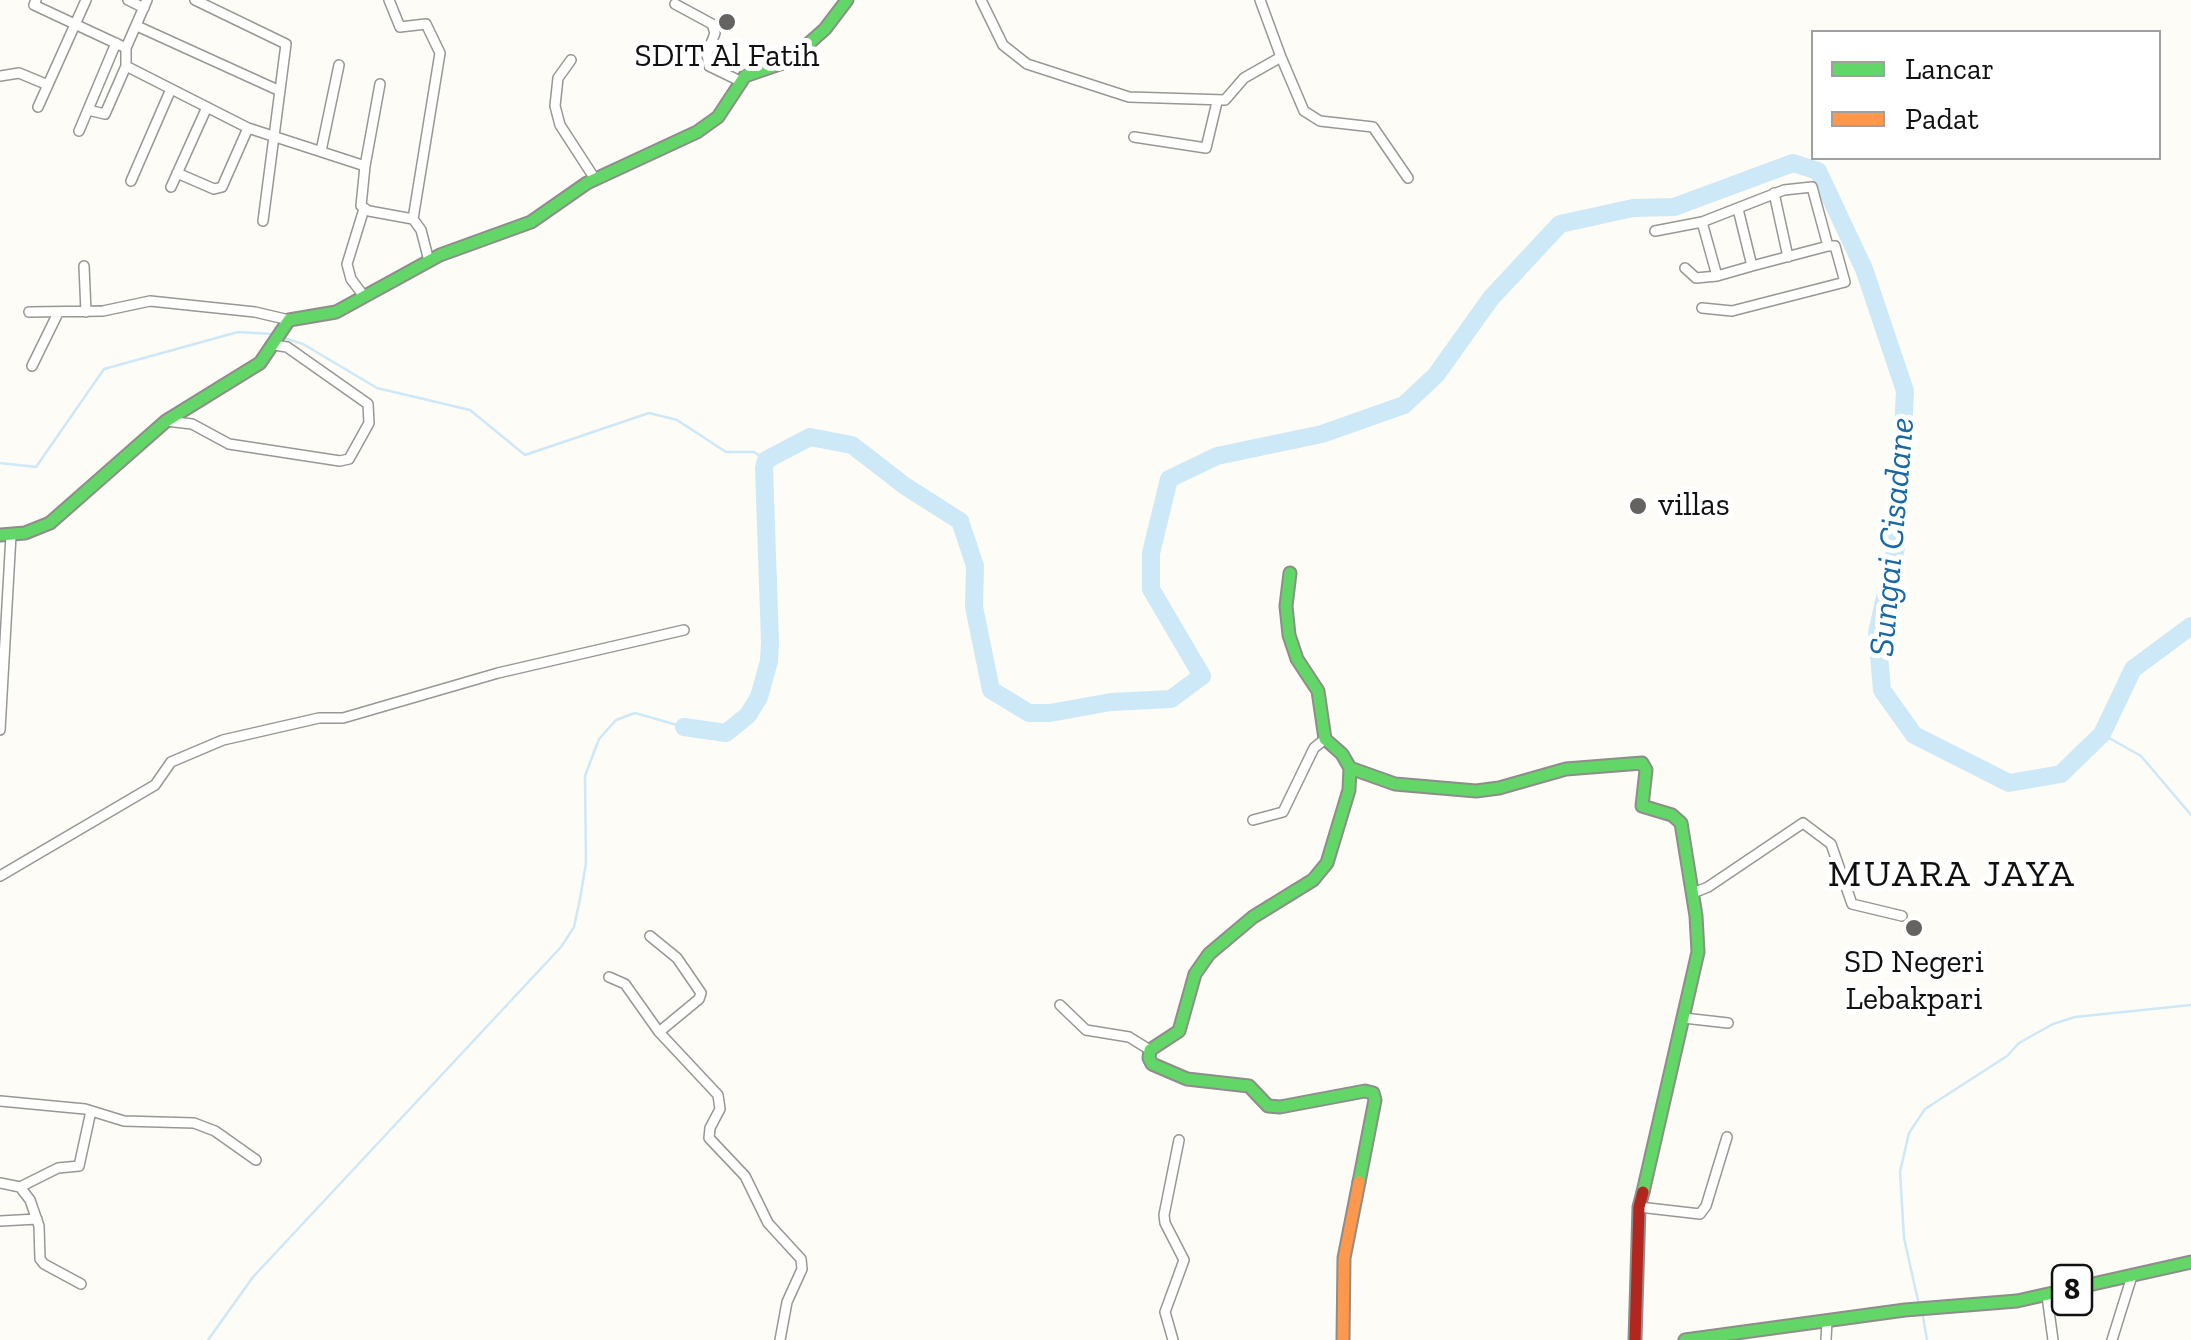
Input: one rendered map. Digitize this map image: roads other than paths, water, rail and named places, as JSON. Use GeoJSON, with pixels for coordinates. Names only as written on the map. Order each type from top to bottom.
{"type":"FeatureCollection","features":[{"type":"Feature","properties":{"kind":"main road"},"geometry":{"type":"LineString","coordinates":[[5,535],[50,523],[166,421],[260,362],[286,322],[336,312],[429,261],[531,222],[594,179],[697,132],[727,106],[740,81],[798,52],[826,29],[846,0]]}},
{"type":"Feature","properties":{"kind":"main road"},"geometry":{"type":"LineString","coordinates":[[1290,573],[1286,606],[1289,635],[1297,658],[1318,692],[1325,739],[1342,754],[1350,768],[1348,790],[1328,863],[1321,873],[1253,917],[1209,954],[1195,974],[1179,1031],[1150,1050],[1150,1061],[1164,1070],[1204,1083],[1249,1086],[1268,1106],[1365,1090],[1374,1093],[1376,1100],[1344,1258],[1343,1340]]}},
{"type":"Feature","properties":{"kind":"main road"},"geometry":{"type":"LineString","coordinates":[[1350,768],[1394,784],[1476,791],[1566,769],[1642,764],[1646,770],[1642,806],[1672,815],[1681,824],[1698,952],[1639,1208],[1635,1340]]}},
{"type":"Feature","properties":{"kind":"main road","name":"8"},"geometry":{"type":"LineString","coordinates":[[1684,1340],[1724,1338],[1905,1310],[2047,1296],[2191,1262]]}},
{"type":"Feature","properties":{"kind":"street"},"geometry":{"type":"LineString","coordinates":[[38,107],[86,0]]}},
{"type":"Feature","properties":{"kind":"street"},"geometry":{"type":"LineString","coordinates":[[79,131],[146,4],[128,0]]}},
{"type":"Feature","properties":{"kind":"street"},"geometry":{"type":"LineString","coordinates":[[195,0],[282,40],[287,49],[263,221]]}},
{"type":"Feature","properties":{"kind":"street"},"geometry":{"type":"LineString","coordinates":[[389,0],[400,27],[424,23],[440,53],[413,219]]}},
{"type":"Feature","properties":{"kind":"street"},"geometry":{"type":"LineString","coordinates":[[982,0],[1003,45],[1038,69],[1129,97],[1216,102],[1229,98],[1249,74],[1281,57]]}},
{"type":"Feature","properties":{"kind":"street"},"geometry":{"type":"LineString","coordinates":[[1260,0],[1304,112],[1320,121],[1373,127],[1408,178]]}},
{"type":"Feature","properties":{"kind":"street"},"geometry":{"type":"LineString","coordinates":[[31,2],[122,46]]}},
{"type":"Feature","properties":{"kind":"street"},"geometry":{"type":"LineString","coordinates":[[675,4],[712,24],[715,33],[707,62],[715,71],[740,81]]}},
{"type":"Feature","properties":{"kind":"street"},"geometry":{"type":"LineString","coordinates":[[137,26],[280,91]]}},
{"type":"Feature","properties":{"kind":"street"},"geometry":{"type":"LineString","coordinates":[[88,110],[105,114],[126,66],[122,46]]}},
{"type":"Feature","properties":{"kind":"street"},"geometry":{"type":"LineString","coordinates":[[571,60],[558,78],[554,106],[560,125],[594,179]]}},
{"type":"Feature","properties":{"kind":"street"},"geometry":{"type":"LineString","coordinates":[[321,152],[339,65]]}},
{"type":"Feature","properties":{"kind":"street"},"geometry":{"type":"LineString","coordinates":[[126,66],[248,128],[365,166]]}},
{"type":"Feature","properties":{"kind":"street"},"geometry":{"type":"LineString","coordinates":[[0,76],[18,73],[48,85]]}},
{"type":"Feature","properties":{"kind":"street"},"geometry":{"type":"LineString","coordinates":[[363,295],[350,280],[346,264],[364,209],[360,200],[380,84]]}},
{"type":"Feature","properties":{"kind":"street"},"geometry":{"type":"LineString","coordinates":[[131,181],[171,89]]}},
{"type":"Feature","properties":{"kind":"street"},"geometry":{"type":"LineString","coordinates":[[1134,138],[1206,148],[1216,102]]}},
{"type":"Feature","properties":{"kind":"street"},"geometry":{"type":"LineString","coordinates":[[170,187],[206,107]]}},
{"type":"Feature","properties":{"kind":"street"},"geometry":{"type":"LineString","coordinates":[[177,173],[219,189],[248,128]]}},
{"type":"Feature","properties":{"kind":"street"},"geometry":{"type":"LineString","coordinates":[[1655,232],[1702,222],[1774,193],[1812,187],[1828,246]]}},
{"type":"Feature","properties":{"kind":"street"},"geometry":{"type":"LineString","coordinates":[[1774,193],[1788,256]]}},
{"type":"Feature","properties":{"kind":"street"},"geometry":{"type":"LineString","coordinates":[[364,209],[413,219],[421,230],[429,261]]}},
{"type":"Feature","properties":{"kind":"street"},"geometry":{"type":"LineString","coordinates":[[1738,209],[1752,266]]}},
{"type":"Feature","properties":{"kind":"street"},"geometry":{"type":"LineString","coordinates":[[1702,222],[1717,276]]}},
{"type":"Feature","properties":{"kind":"street"},"geometry":{"type":"LineString","coordinates":[[1686,268],[1696,278],[1717,276],[1835,246],[1845,282],[1732,311],[1702,308]]}},
{"type":"Feature","properties":{"kind":"street"},"geometry":{"type":"LineString","coordinates":[[84,266],[86,312]]}},
{"type":"Feature","properties":{"kind":"street"},"geometry":{"type":"LineString","coordinates":[[29,312],[86,312],[150,301],[255,312],[286,322]]}},
{"type":"Feature","properties":{"kind":"street"},"geometry":{"type":"LineString","coordinates":[[32,366],[58,313]]}},
{"type":"Feature","properties":{"kind":"street"},"geometry":{"type":"LineString","coordinates":[[166,421],[192,424],[229,444],[340,461],[349,458],[369,423],[368,404],[287,348],[274,344]]}},
{"type":"Feature","properties":{"kind":"street"},"geometry":{"type":"LineString","coordinates":[[0,730],[5,535]]}},
{"type":"Feature","properties":{"kind":"street"},"geometry":{"type":"LineString","coordinates":[[0,876],[155,785],[171,762],[223,740],[319,718],[343,718],[498,673],[684,630]]}},
{"type":"Feature","properties":{"kind":"street"},"geometry":{"type":"LineString","coordinates":[[1253,820],[1284,812],[1314,748],[1325,739]]}},
{"type":"Feature","properties":{"kind":"street"},"geometry":{"type":"LineString","coordinates":[[1693,893],[1803,823],[1831,844],[1855,907],[1902,916]]}},
{"type":"Feature","properties":{"kind":"street"},"geometry":{"type":"LineString","coordinates":[[650,936],[677,958],[701,993],[699,999],[659,1032]]}},
{"type":"Feature","properties":{"kind":"street"},"geometry":{"type":"LineString","coordinates":[[609,977],[630,989],[659,1032],[718,1096],[720,1109],[709,1138],[745,1176],[768,1223],[801,1259],[802,1270],[787,1302],[780,1340]]}},
{"type":"Feature","properties":{"kind":"street"},"geometry":{"type":"LineString","coordinates":[[1060,1005],[1086,1030],[1129,1037],[1150,1050]]}},
{"type":"Feature","properties":{"kind":"street"},"geometry":{"type":"LineString","coordinates":[[1684,1018],[1728,1022]]}},
{"type":"Feature","properties":{"kind":"street"},"geometry":{"type":"LineString","coordinates":[[0,1101],[91,1111],[124,1121],[185,1121],[204,1126],[256,1160]]}},
{"type":"Feature","properties":{"kind":"street"},"geometry":{"type":"LineString","coordinates":[[0,1184],[20,1186],[58,1168],[79,1166],[91,1111]]}},
{"type":"Feature","properties":{"kind":"street"},"geometry":{"type":"LineString","coordinates":[[1639,1208],[1700,1214],[1706,1206],[1726,1138]]}},
{"type":"Feature","properties":{"kind":"street"},"geometry":{"type":"LineString","coordinates":[[1173,1340],[1166,1312],[1184,1260],[1164,1215],[1180,1140]]}},
{"type":"Feature","properties":{"kind":"street"},"geometry":{"type":"LineString","coordinates":[[20,1186],[37,1219],[40,1259],[80,1284]]}},
{"type":"Feature","properties":{"kind":"street"},"geometry":{"type":"LineString","coordinates":[[0,1221],[37,1219]]}},
{"type":"Feature","properties":{"kind":"street"},"geometry":{"type":"LineString","coordinates":[[2112,1340],[2132,1276]]}},
{"type":"Feature","properties":{"kind":"street"},"geometry":{"type":"LineString","coordinates":[[2047,1296],[2053,1340]]}},
{"type":"Feature","properties":{"kind":"street"},"geometry":{"type":"LineString","coordinates":[[1826,1321],[1826,1340]]}},
{"type":"Feature","properties":{"kind":"waterway","name":"Sungai Cisadane"},"geometry":{"type":"LineString","coordinates":[[684,727],[726,733],[748,715],[759,697],[770,642],[764,468],[766,460],[810,437],[852,445],[905,486],[960,521],[975,566],[974,607],[991,690],[1029,713],[1171,699],[1202,676],[1151,589],[1151,553],[1169,479],[1217,456],[1322,434],[1404,405],[1436,375],[1491,298],[1560,224],[1633,208],[1674,207],[1793,163],[1818,171],[1864,269],[1905,391],[1897,543],[1877,633],[1882,690],[1914,735],[2009,783],[2061,774],[2102,734],[2133,669],[2191,626]]}},
{"type":"Feature","properties":{"kind":"waterway","name":"Sungai Cisadane"},"geometry":{"type":"LineString","coordinates":[[0,463],[36,467],[104,369],[238,332],[272,334]]}},
{"type":"Feature","properties":{"kind":"waterway","name":"Sungai Cisadane"},"geometry":{"type":"LineString","coordinates":[[284,338],[303,344],[377,388],[470,410],[525,455],[649,413],[677,420],[726,452],[754,452],[766,460]]}},
{"type":"Feature","properties":{"kind":"waterway"},"geometry":{"type":"LineString","coordinates":[[208,1340],[253,1277],[561,947],[574,927],[580,899],[586,863],[585,776],[599,739],[616,720],[635,713],[684,727]]}},
{"type":"Feature","properties":{"kind":"waterway"},"geometry":{"type":"LineString","coordinates":[[2102,734],[2141,756],[2191,815]]}},
{"type":"Feature","properties":{"kind":"waterway"},"geometry":{"type":"LineString","coordinates":[[1919,1305],[1904,1238],[1900,1172],[1909,1133],[1925,1109],[2053,1024],[2075,1017],[2191,1005]]}},
{"type":"Feature","properties":{"kind":"waterway"},"geometry":{"type":"LineString","coordinates":[[1923,1317],[1927,1340]]}},
{"type":"Feature","properties":{"kind":"place","name":"SDIT Al Fatih"},"geometry":{"type":"Point","coordinates":[727,22]}},
{"type":"Feature","properties":{"kind":"place","name":"villas"},"geometry":{"type":"Point","coordinates":[1638,506]}},
{"type":"Feature","properties":{"kind":"place","name":"SD Negeri Lebakpari"},"geometry":{"type":"Point","coordinates":[1914,928]}},
{"type":"Feature","properties":{"kind":"district","name":"MUARA JAYA"},"geometry":{"type":"Point","coordinates":[1952,875]}}]}
